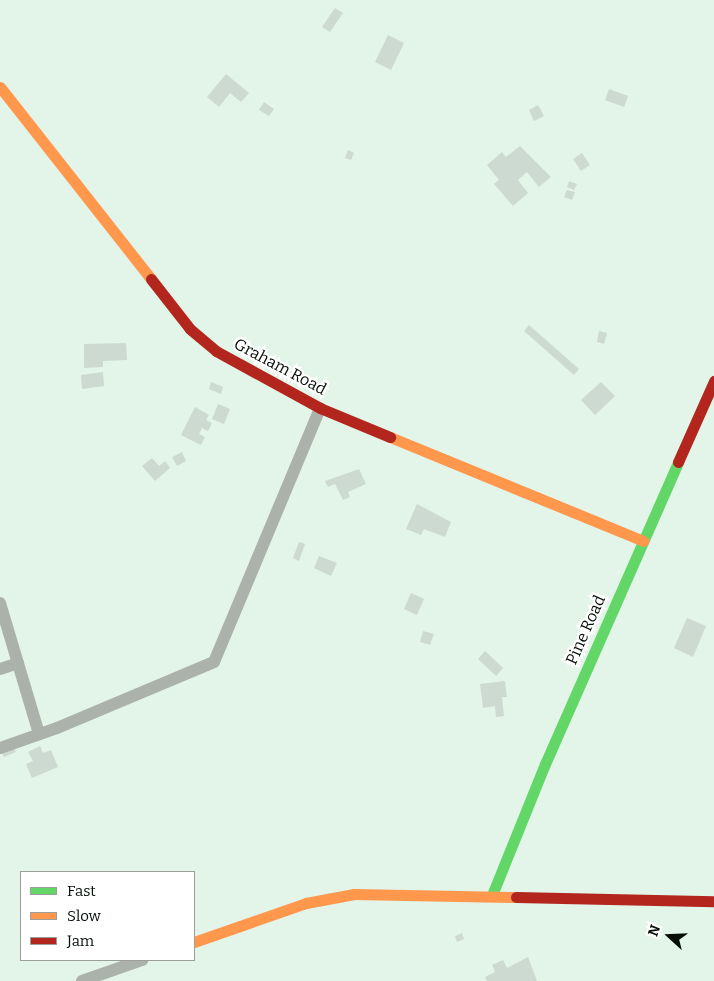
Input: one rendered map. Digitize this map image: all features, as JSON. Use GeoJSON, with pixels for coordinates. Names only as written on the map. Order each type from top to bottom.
{"type":"FeatureCollection","features":[{"type":"Feature","properties":{"kind":"street","name":"Graham Road"},"geometry":{"type":"LineString","coordinates":[[0,87],[190,329],[244,369],[320,408],[644,542]]}},
{"type":"Feature","properties":{"kind":"street","name":"Pine Road"},"geometry":{"type":"LineString","coordinates":[[492,895],[546,764],[714,381]]}},
{"type":"Feature","properties":{"kind":"street"},"geometry":{"type":"LineString","coordinates":[[0,748],[39,734],[214,662],[320,408]]}},
{"type":"Feature","properties":{"kind":"street"},"geometry":{"type":"LineString","coordinates":[[0,603],[39,734]]}},
{"type":"Feature","properties":{"kind":"street"},"geometry":{"type":"LineString","coordinates":[[0,669],[18,663]]}},
{"type":"Feature","properties":{"kind":"street"},"geometry":{"type":"LineString","coordinates":[[195,942],[328,898],[378,892],[714,901]]}},
{"type":"Feature","properties":{"kind":"street"},"geometry":{"type":"LineString","coordinates":[[82,981],[139,961]]}},
{"type":"Feature","properties":{"kind":"building"},"geometry":{"type":"Polygon","coordinates":[[[335,8],[343,13],[330,32],[322,27],[335,8]]]}},
{"type":"Feature","properties":{"kind":"building"},"geometry":{"type":"Polygon","coordinates":[[[388,35],[404,43],[391,70],[375,62],[388,35]]]}},
{"type":"Feature","properties":{"kind":"building"},"geometry":{"type":"Polygon","coordinates":[[[226,74],[249,93],[241,102],[230,93],[219,107],[207,97],[226,74]]]}},
{"type":"Feature","properties":{"kind":"building"},"geometry":{"type":"Polygon","coordinates":[[[609,89],[628,96],[624,107],[605,100],[609,89]]]}},
{"type":"Feature","properties":{"kind":"building"},"geometry":{"type":"Polygon","coordinates":[[[264,102],[274,109],[269,116],[259,110],[264,102]]]}},
{"type":"Feature","properties":{"kind":"building"},"geometry":{"type":"Polygon","coordinates":[[[538,105],[544,116],[534,121],[529,110],[538,105]]]}},
{"type":"Feature","properties":{"kind":"building"},"geometry":{"type":"Polygon","coordinates":[[[520,146],[551,177],[539,187],[527,172],[518,180],[528,193],[513,206],[494,184],[499,180],[487,165],[502,152],[506,157],[520,146]]]}},
{"type":"Feature","properties":{"kind":"building"},"geometry":{"type":"Polygon","coordinates":[[[348,150],[354,153],[351,160],[345,158],[348,150]]]}},
{"type":"Feature","properties":{"kind":"building"},"geometry":{"type":"Polygon","coordinates":[[[582,153],[590,165],[581,171],[573,159],[582,153]]]}},
{"type":"Feature","properties":{"kind":"building"},"geometry":{"type":"Polygon","coordinates":[[[569,181],[577,184],[574,190],[567,187],[569,181]]]}},
{"type":"Feature","properties":{"kind":"building"},"geometry":{"type":"Polygon","coordinates":[[[567,190],[575,192],[572,200],[564,197],[567,190]]]}},
{"type":"Feature","properties":{"kind":"building"},"geometry":{"type":"Polygon","coordinates":[[[529,325],[579,369],[574,375],[524,331],[529,325]]]}},
{"type":"Feature","properties":{"kind":"building"},"geometry":{"type":"Polygon","coordinates":[[[599,331],[607,333],[604,344],[597,342],[599,331]]]}},
{"type":"Feature","properties":{"kind":"building"},"geometry":{"type":"Polygon","coordinates":[[[126,343],[127,360],[103,361],[103,367],[84,368],[84,344],[126,343]]]}},
{"type":"Feature","properties":{"kind":"building"},"geometry":{"type":"Polygon","coordinates":[[[103,372],[104,386],[82,389],[81,375],[103,372]]]}},
{"type":"Feature","properties":{"kind":"building"},"geometry":{"type":"Polygon","coordinates":[[[211,382],[223,387],[221,394],[209,389],[211,382]]]}},
{"type":"Feature","properties":{"kind":"building"},"geometry":{"type":"Polygon","coordinates":[[[601,382],[615,396],[595,415],[581,400],[601,382]]]}},
{"type":"Feature","properties":{"kind":"building"},"geometry":{"type":"Polygon","coordinates":[[[218,404],[230,409],[224,424],[212,419],[218,404]]]}},
{"type":"Feature","properties":{"kind":"building"},"geometry":{"type":"Polygon","coordinates":[[[195,407],[209,415],[206,420],[212,423],[208,431],[202,428],[199,434],[205,437],[201,445],[181,435],[195,407]]]}},
{"type":"Feature","properties":{"kind":"building"},"geometry":{"type":"Polygon","coordinates":[[[182,452],[186,461],[177,466],[172,457],[182,452]]]}},
{"type":"Feature","properties":{"kind":"building"},"geometry":{"type":"Polygon","coordinates":[[[152,458],[159,466],[165,461],[170,468],[155,481],[142,466],[152,458]]]}},
{"type":"Feature","properties":{"kind":"building"},"geometry":{"type":"Polygon","coordinates":[[[359,469],[366,484],[348,492],[350,497],[343,500],[335,484],[328,487],[325,481],[359,469]]]}},
{"type":"Feature","properties":{"kind":"building"},"geometry":{"type":"Polygon","coordinates":[[[417,504],[451,522],[445,537],[424,529],[421,535],[406,529],[417,504]]]}},
{"type":"Feature","properties":{"kind":"building"},"geometry":{"type":"Polygon","coordinates":[[[299,542],[305,544],[299,561],[293,558],[299,542]]]}},
{"type":"Feature","properties":{"kind":"building"},"geometry":{"type":"Polygon","coordinates":[[[319,556],[337,563],[331,576],[314,568],[319,556]]]}},
{"type":"Feature","properties":{"kind":"building"},"geometry":{"type":"Polygon","coordinates":[[[411,593],[424,599],[417,615],[404,609],[411,593]]]}},
{"type":"Feature","properties":{"kind":"building"},"geometry":{"type":"Polygon","coordinates":[[[687,618],[706,626],[693,657],[674,648],[687,618]]]}},
{"type":"Feature","properties":{"kind":"building"},"geometry":{"type":"Polygon","coordinates":[[[423,631],[434,634],[430,645],[420,642],[423,631]]]}},
{"type":"Feature","properties":{"kind":"building"},"geometry":{"type":"Polygon","coordinates":[[[485,651],[503,668],[496,676],[478,659],[485,651]]]}},
{"type":"Feature","properties":{"kind":"building"},"geometry":{"type":"Polygon","coordinates":[[[505,681],[507,697],[502,697],[504,716],[496,717],[495,706],[483,708],[480,684],[505,681]]]}},
{"type":"Feature","properties":{"kind":"building"},"geometry":{"type":"Polygon","coordinates":[[[13,745],[16,752],[4,757],[1,751],[13,745]]]}},
{"type":"Feature","properties":{"kind":"building"},"geometry":{"type":"Polygon","coordinates":[[[40,746],[43,753],[51,750],[58,767],[32,778],[26,764],[33,761],[28,752],[40,746]]]}},
{"type":"Feature","properties":{"kind":"building"},"geometry":{"type":"Polygon","coordinates":[[[462,933],[464,939],[457,942],[455,936],[462,933]]]}},
{"type":"Feature","properties":{"kind":"building"},"geometry":{"type":"Polygon","coordinates":[[[528,957],[537,981],[487,981],[485,977],[495,972],[492,965],[503,960],[507,968],[528,957]]]}},
{"type":"Feature","properties":{"kind":"traffic: fast"},"geometry":{"type":"LineString","coordinates":[[492,895],[545,764],[678,462]]}},
{"type":"Feature","properties":{"kind":"traffic: slow"},"geometry":{"type":"LineString","coordinates":[[0,87],[151,279]]}},
{"type":"Feature","properties":{"kind":"traffic: slow"},"geometry":{"type":"LineString","coordinates":[[390,437],[644,541]]}},
{"type":"Feature","properties":{"kind":"traffic: slow"},"geometry":{"type":"LineString","coordinates":[[195,942],[306,903],[354,894],[516,897]]}},
{"type":"Feature","properties":{"kind":"traffic: jam"},"geometry":{"type":"LineString","coordinates":[[151,279],[190,329],[216,351],[320,408],[390,437]]}},
{"type":"Feature","properties":{"kind":"traffic: jam"},"geometry":{"type":"LineString","coordinates":[[678,462],[714,381]]}},
{"type":"Feature","properties":{"kind":"traffic: jam"},"geometry":{"type":"LineString","coordinates":[[516,897],[714,901]]}}]}
